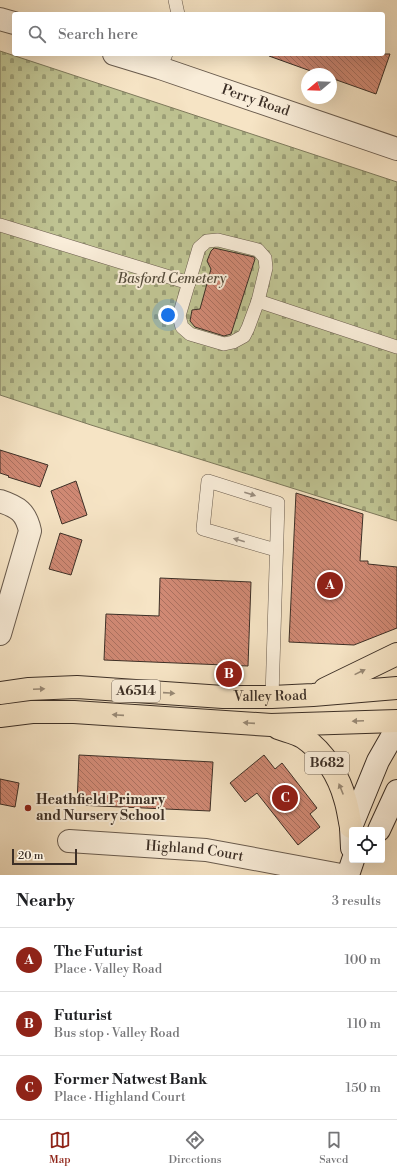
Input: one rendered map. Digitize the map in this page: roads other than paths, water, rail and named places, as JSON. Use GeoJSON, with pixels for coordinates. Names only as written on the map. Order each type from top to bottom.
{"type":"FeatureCollection","features":[{"type":"Feature","properties":{"kind":"highway"},"geometry":{"type":"LineString","coordinates":[[313,695],[397,654]]}},
{"type":"Feature","properties":{"kind":"highway","name":"Valley Road"},"geometry":{"type":"LineString","coordinates":[[0,692],[77,687],[223,697],[272,697],[397,688]]}},
{"type":"Feature","properties":{"kind":"highway","name":"Valley Road"},"geometry":{"type":"LineString","coordinates":[[0,716],[32,712],[74,712],[272,725],[397,721]]}},
{"type":"Feature","properties":{"kind":"highway","name":"B682"},"geometry":{"type":"LineString","coordinates":[[272,725],[303,738],[321,754],[336,776],[342,788],[351,827]]}},
{"type":"Feature","properties":{"kind":"street"},"geometry":{"type":"LineString","coordinates":[[0,19],[12,22]]}},
{"type":"Feature","properties":{"kind":"street","name":"Perry Road"},"geometry":{"type":"LineString","coordinates":[[128,56],[163,61],[396,145]]}},
{"type":"Feature","properties":{"kind":"street"},"geometry":{"type":"LineString","coordinates":[[0,501],[21,510],[28,522],[30,531],[0,634]]}},
{"type":"Feature","properties":{"kind":"street","name":"B682"},"geometry":{"type":"LineString","coordinates":[[351,827],[383,752],[394,733],[397,732]]}},
{"type":"Feature","properties":{"kind":"street"},"geometry":{"type":"LineString","coordinates":[[380,827],[397,791]]}},
{"type":"Feature","properties":{"kind":"street","name":"Highland Court"},"geometry":{"type":"LineString","coordinates":[[69,841],[206,850],[341,875]]}},
{"type":"Feature","properties":{"kind":"street"},"geometry":{"type":"LineString","coordinates":[[348,875],[352,863]]}},
{"type":"Feature","properties":{"kind":"lane"},"geometry":{"type":"LineString","coordinates":[[175,0],[178,12]]}},
{"type":"Feature","properties":{"kind":"lane"},"geometry":{"type":"LineString","coordinates":[[0,225],[189,283]]}},
{"type":"Feature","properties":{"kind":"lane"},"geometry":{"type":"LineString","coordinates":[[218,240],[258,250],[264,258],[266,268],[258,301],[244,336],[233,342],[224,344],[190,334],[182,327],[179,316],[199,248],[208,241],[218,240]]}},
{"type":"Feature","properties":{"kind":"lane"},"geometry":{"type":"LineString","coordinates":[[258,301],[397,347]]}},
{"type":"Feature","properties":{"kind":"lane"},"geometry":{"type":"LineString","coordinates":[[272,697],[278,503],[208,480],[203,529],[276,550]]}},
{"type":"Feature","properties":{"kind":"place","name":"The Futurist"},"geometry":{"type":"Point","coordinates":[330,585]}},
{"type":"Feature","properties":{"kind":"place","name":"Futurist"},"geometry":{"type":"Point","coordinates":[229,674]}},
{"type":"Feature","properties":{"kind":"place","name":"Former Natwest Bank"},"geometry":{"type":"Point","coordinates":[285,798]}},
{"type":"Feature","properties":{"kind":"place","name":"Heathfield Primary and Nursery School"},"geometry":{"type":"Point","coordinates":[28,808]}},
{"type":"Feature","properties":{"kind":"park label","name":"Basford Cemetery"},"geometry":{"type":"Point","coordinates":[172,279]}}]}
